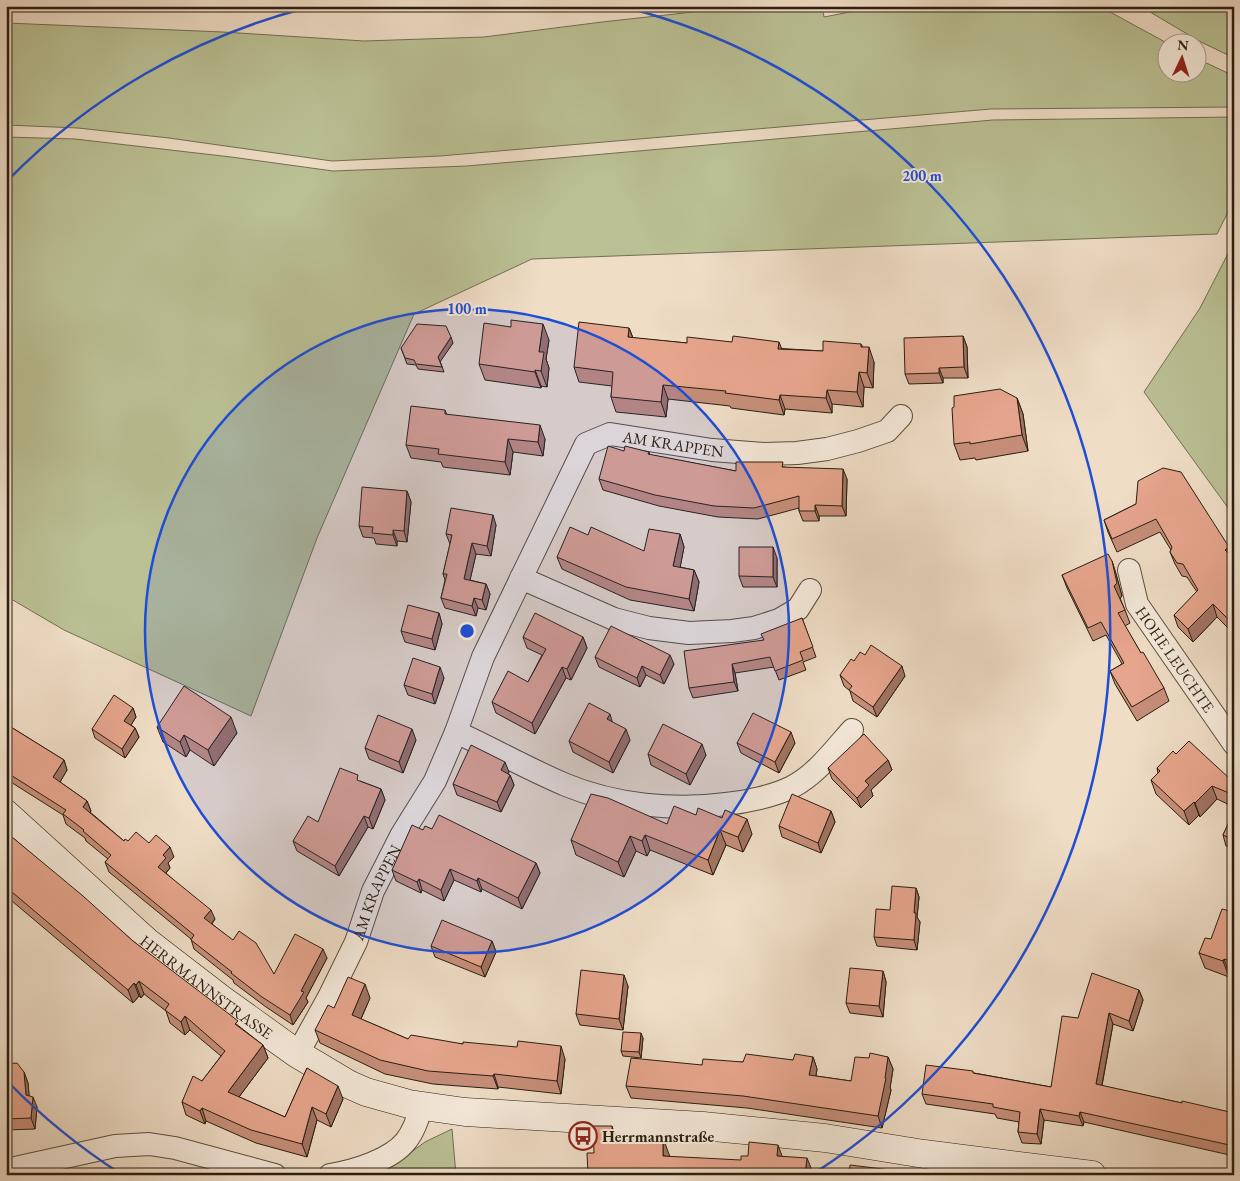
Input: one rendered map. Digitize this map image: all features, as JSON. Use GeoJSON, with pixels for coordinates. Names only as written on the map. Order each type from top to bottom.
{"type":"FeatureCollection","features":[{"type":"Feature","properties":{"kind":"street","name":"AM KRAPPEN"},"geometry":{"type":"LineString","coordinates":[[296,1053],[308,1036],[352,950],[373,891],[402,834],[435,781],[456,732],[483,657],[586,444],[610,434],[712,450],[764,454],[797,453],[827,449],[887,431],[901,416]]}},
{"type":"Feature","properties":{"kind":"street","name":"HOHE LEUCHTE"},"geometry":{"type":"LineString","coordinates":[[1129,570],[1137,604],[1234,744]]}},
{"type":"Feature","properties":{"kind":"street"},"geometry":{"type":"LineString","coordinates":[[521,578],[614,619],[649,628],[689,633],[754,628],[780,620],[798,609],[810,590]]}},
{"type":"Feature","properties":{"kind":"street"},"geometry":{"type":"LineString","coordinates":[[456,732],[566,785],[599,796],[634,804],[702,808],[748,801],[791,788],[814,772],[852,730]]}},
{"type":"Feature","properties":{"kind":"street","name":"HERRMANNSTRASSE"},"geometry":{"type":"LineString","coordinates":[[6,814],[148,942],[221,1000],[296,1053],[357,1088],[382,1097],[422,1106],[465,1112],[656,1122],[806,1136],[924,1154],[1092,1175]]}},
{"type":"Feature","properties":{"kind":"street"},"geometry":{"type":"LineString","coordinates":[[330,1175],[364,1166],[395,1152],[413,1131],[422,1106]]}},
{"type":"Feature","properties":{"kind":"street"},"geometry":{"type":"LineString","coordinates":[[6,1170],[115,1146],[149,1144],[175,1148],[275,1175]]}},
{"type":"Feature","properties":{"kind":"green space"},"geometry":{"type":"Polygon","coordinates":[[[748,6],[822,6],[824,17],[881,6],[1099,6],[1158,38],[1158,82],[1208,82],[1208,64],[1234,76],[1234,107],[991,109],[440,156],[332,161],[169,138],[78,128],[6,125],[6,23],[223,32],[364,41],[484,37],[748,6]]]}},
{"type":"Feature","properties":{"kind":"green space"},"geometry":{"type":"Polygon","coordinates":[[[1140,6],[1234,6],[1234,58],[1208,45],[1208,32],[1184,32],[1140,6]]]}},
{"type":"Feature","properties":{"kind":"green space"},"geometry":{"type":"Polygon","coordinates":[[[1234,117],[1234,200],[1217,234],[532,259],[414,314],[317,538],[251,716],[64,630],[6,596],[6,137],[75,139],[333,171],[467,166],[993,120],[1234,117]]]}},
{"type":"Feature","properties":{"kind":"green space"},"geometry":{"type":"Polygon","coordinates":[[[1234,242],[1234,516],[1144,392],[1200,308],[1234,242]]]}},
{"type":"Feature","properties":{"kind":"green space"},"geometry":{"type":"Polygon","coordinates":[[[452,1129],[456,1175],[366,1175],[395,1164],[425,1142],[452,1129]]]}},
{"type":"Feature","properties":{"kind":"building"},"geometry":{"type":"Polygon","coordinates":[[[511,320],[543,324],[539,352],[544,352],[541,371],[535,370],[535,372],[479,364],[484,323],[511,327],[511,320]]]}},
{"type":"Feature","properties":{"kind":"building"},"geometry":{"type":"Polygon","coordinates":[[[579,322],[629,328],[628,337],[687,343],[687,337],[732,342],[733,336],[779,342],[778,349],[823,351],[823,341],[861,344],[861,347],[869,347],[867,373],[859,372],[857,392],[827,390],[826,398],[780,395],[779,400],[725,393],[726,391],[663,385],[661,402],[611,397],[613,372],[574,367],[579,322]]]}},
{"type":"Feature","properties":{"kind":"building"},"geometry":{"type":"Polygon","coordinates":[[[417,324],[446,326],[451,337],[438,357],[442,367],[416,364],[414,360],[405,358],[401,348],[417,324]]]}},
{"type":"Feature","properties":{"kind":"building"},"geometry":{"type":"Polygon","coordinates":[[[963,336],[964,367],[939,368],[939,373],[905,374],[904,338],[963,336]]]}},
{"type":"Feature","properties":{"kind":"building"},"geometry":{"type":"Polygon","coordinates":[[[1000,389],[1017,398],[1022,435],[970,444],[970,442],[954,444],[952,408],[954,407],[954,396],[1000,389]]]}},
{"type":"Feature","properties":{"kind":"building"},"geometry":{"type":"Polygon","coordinates":[[[411,406],[445,410],[445,414],[540,425],[538,442],[508,439],[505,462],[438,454],[439,449],[406,445],[411,406]]]}},
{"type":"Feature","properties":{"kind":"building"},"geometry":{"type":"Polygon","coordinates":[[[608,446],[624,451],[625,446],[649,452],[648,454],[736,471],[736,462],[783,462],[782,467],[843,469],[842,506],[815,505],[815,511],[799,511],[799,496],[754,508],[714,506],[655,495],[599,479],[608,446]]]}},
{"type":"Feature","properties":{"kind":"building"},"geometry":{"type":"Polygon","coordinates":[[[1163,468],[1181,472],[1229,547],[1225,550],[1234,559],[1234,625],[1213,604],[1188,629],[1174,615],[1198,590],[1183,564],[1177,563],[1170,552],[1172,547],[1156,519],[1112,539],[1104,520],[1136,504],[1138,481],[1163,468]]]}},
{"type":"Feature","properties":{"kind":"building"},"geometry":{"type":"Polygon","coordinates":[[[362,487],[407,491],[404,531],[393,530],[393,535],[372,533],[373,527],[359,526],[362,487]]]}},
{"type":"Feature","properties":{"kind":"building"},"geometry":{"type":"Polygon","coordinates":[[[451,508],[493,515],[487,546],[472,543],[464,579],[486,584],[482,600],[474,598],[472,606],[441,598],[447,574],[443,574],[452,535],[446,534],[451,508]]]}},
{"type":"Feature","properties":{"kind":"building"},"geometry":{"type":"Polygon","coordinates":[[[570,527],[588,535],[591,527],[644,551],[649,529],[680,534],[673,566],[694,570],[689,599],[626,587],[557,557],[570,527]]]}},
{"type":"Feature","properties":{"kind":"building"},"geometry":{"type":"Polygon","coordinates":[[[739,547],[773,547],[773,577],[739,576],[739,547]]]}},
{"type":"Feature","properties":{"kind":"building"},"geometry":{"type":"Polygon","coordinates":[[[1108,554],[1112,561],[1117,583],[1114,586],[1125,610],[1118,613],[1164,688],[1132,707],[1110,671],[1124,663],[1101,622],[1088,628],[1062,575],[1108,554]]]}},
{"type":"Feature","properties":{"kind":"building"},"geometry":{"type":"Polygon","coordinates":[[[408,605],[439,613],[432,639],[401,631],[408,605]]]}},
{"type":"Feature","properties":{"kind":"building"},"geometry":{"type":"Polygon","coordinates":[[[535,613],[583,637],[567,669],[562,667],[532,723],[492,702],[508,671],[528,682],[546,649],[523,637],[535,613]]]}},
{"type":"Feature","properties":{"kind":"building"},"geometry":{"type":"Polygon","coordinates":[[[802,618],[813,647],[800,652],[803,660],[775,671],[770,657],[732,664],[734,682],[689,688],[684,651],[764,640],[761,634],[802,618]]]}},
{"type":"Feature","properties":{"kind":"building"},"geometry":{"type":"Polygon","coordinates":[[[611,626],[670,655],[660,675],[642,666],[637,678],[595,657],[611,626]]]}},
{"type":"Feature","properties":{"kind":"building"},"geometry":{"type":"Polygon","coordinates":[[[871,645],[902,666],[873,707],[849,690],[852,686],[840,675],[851,659],[854,661],[860,652],[865,655],[871,645]]]}},
{"type":"Feature","properties":{"kind":"building"},"geometry":{"type":"Polygon","coordinates":[[[413,658],[440,667],[432,694],[404,685],[413,658]]]}},
{"type":"Feature","properties":{"kind":"building"},"geometry":{"type":"Polygon","coordinates":[[[184,686],[231,717],[208,750],[184,735],[180,742],[157,727],[184,686]]]}},
{"type":"Feature","properties":{"kind":"building"},"geometry":{"type":"Polygon","coordinates":[[[114,695],[133,708],[124,721],[135,728],[122,749],[92,729],[114,695]]]}},
{"type":"Feature","properties":{"kind":"building"},"geometry":{"type":"Polygon","coordinates":[[[589,703],[610,714],[607,719],[626,729],[609,762],[569,741],[589,703]]]}},
{"type":"Feature","properties":{"kind":"building"},"geometry":{"type":"Polygon","coordinates":[[[753,713],[791,732],[775,762],[737,743],[753,713]]]}},
{"type":"Feature","properties":{"kind":"building"},"geometry":{"type":"Polygon","coordinates":[[[378,715],[412,729],[399,762],[365,748],[378,715]]]}},
{"type":"Feature","properties":{"kind":"building"},"geometry":{"type":"Polygon","coordinates":[[[6,724],[64,760],[53,777],[87,801],[83,807],[124,841],[125,839],[128,841],[136,832],[149,843],[156,835],[170,847],[163,855],[166,858],[158,867],[211,910],[204,918],[233,940],[239,931],[256,943],[274,974],[295,934],[323,949],[301,991],[304,992],[290,1015],[262,997],[191,940],[194,935],[105,862],[111,855],[63,814],[66,810],[6,772],[6,724]]]}},
{"type":"Feature","properties":{"kind":"building"},"geometry":{"type":"Polygon","coordinates":[[[663,724],[702,744],[686,774],[648,754],[663,724]]]}},
{"type":"Feature","properties":{"kind":"building"},"geometry":{"type":"Polygon","coordinates":[[[864,734],[888,760],[865,781],[869,785],[857,798],[828,768],[864,734]]]}},
{"type":"Feature","properties":{"kind":"building"},"geometry":{"type":"Polygon","coordinates":[[[1189,741],[1229,778],[1232,772],[1234,773],[1234,795],[1212,786],[1184,811],[1151,780],[1160,771],[1157,768],[1173,751],[1176,754],[1189,741]]]}},
{"type":"Feature","properties":{"kind":"building"},"geometry":{"type":"Polygon","coordinates":[[[471,745],[505,762],[501,770],[510,775],[497,802],[453,784],[471,745]]]}},
{"type":"Feature","properties":{"kind":"building"},"geometry":{"type":"Polygon","coordinates":[[[340,768],[358,775],[357,780],[381,789],[369,818],[364,816],[335,866],[293,841],[308,816],[318,822],[340,768]]]}},
{"type":"Feature","properties":{"kind":"building"},"geometry":{"type":"Polygon","coordinates":[[[591,794],[608,798],[667,824],[674,806],[696,815],[698,808],[722,818],[725,810],[747,819],[738,837],[720,830],[708,860],[645,835],[642,841],[630,836],[618,862],[571,840],[591,794]]]}},
{"type":"Feature","properties":{"kind":"building"},"geometry":{"type":"Polygon","coordinates":[[[792,794],[831,811],[818,843],[779,826],[792,794]]]}},
{"type":"Feature","properties":{"kind":"building"},"geometry":{"type":"Polygon","coordinates":[[[1234,811],[1234,840],[1223,835],[1234,811]]]}},
{"type":"Feature","properties":{"kind":"building"},"geometry":{"type":"Polygon","coordinates":[[[439,815],[536,863],[518,898],[478,878],[477,881],[450,869],[441,890],[419,879],[417,882],[392,870],[412,825],[423,830],[425,826],[432,829],[439,815]]]}},
{"type":"Feature","properties":{"kind":"building"},"geometry":{"type":"Polygon","coordinates":[[[6,832],[83,896],[133,941],[238,1021],[235,1024],[263,1045],[228,1092],[285,1117],[307,1068],[338,1086],[326,1114],[312,1107],[302,1144],[251,1130],[202,1108],[200,1111],[182,1102],[193,1076],[202,1081],[225,1051],[185,1016],[181,1022],[165,1010],[169,1004],[139,981],[136,985],[134,983],[128,990],[6,887],[6,832]]]}},
{"type":"Feature","properties":{"kind":"building"},"geometry":{"type":"Polygon","coordinates":[[[892,886],[916,888],[914,940],[874,937],[876,909],[890,910],[892,886]]]}},
{"type":"Feature","properties":{"kind":"building"},"geometry":{"type":"Polygon","coordinates":[[[1222,909],[1234,912],[1234,962],[1224,959],[1223,961],[1199,953],[1205,938],[1211,939],[1222,909]]]}},
{"type":"Feature","properties":{"kind":"building"},"geometry":{"type":"Polygon","coordinates":[[[442,920],[492,941],[481,967],[431,946],[442,920]]]}},
{"type":"Feature","properties":{"kind":"building"},"geometry":{"type":"Polygon","coordinates":[[[850,968],[883,971],[879,1006],[846,1003],[850,968]]]}},
{"type":"Feature","properties":{"kind":"building"},"geometry":{"type":"Polygon","coordinates":[[[581,970],[624,975],[619,1019],[576,1014],[581,970]]]}},
{"type":"Feature","properties":{"kind":"building"},"geometry":{"type":"Polygon","coordinates":[[[1092,973],[1139,990],[1129,1021],[1109,1013],[1096,1084],[1234,1113],[1234,1146],[1080,1112],[1079,1116],[1040,1109],[1037,1134],[1018,1132],[1020,1112],[993,1107],[993,1104],[922,1094],[926,1065],[973,1071],[973,1073],[1051,1087],[1062,1016],[1078,1018],[1092,973]]]}},
{"type":"Feature","properties":{"kind":"building"},"geometry":{"type":"Polygon","coordinates":[[[348,977],[365,984],[352,1015],[408,1039],[411,1035],[463,1044],[463,1042],[517,1047],[518,1041],[561,1046],[557,1081],[494,1074],[493,1076],[428,1071],[380,1060],[315,1030],[328,1005],[334,1008],[348,977]]]}},
{"type":"Feature","properties":{"kind":"building"},"geometry":{"type":"Polygon","coordinates":[[[623,1032],[641,1033],[639,1052],[621,1051],[623,1032]]]}},
{"type":"Feature","properties":{"kind":"building"},"geometry":{"type":"Polygon","coordinates":[[[870,1053],[888,1057],[886,1078],[878,1116],[743,1096],[626,1086],[631,1058],[702,1065],[703,1059],[743,1062],[746,1054],[793,1060],[795,1054],[813,1057],[809,1075],[851,1081],[855,1057],[869,1058],[870,1053]]]}},
{"type":"Feature","properties":{"kind":"building"},"geometry":{"type":"Polygon","coordinates":[[[17,1063],[24,1072],[26,1095],[33,1097],[31,1118],[6,1119],[6,1064],[17,1063]]]}},
{"type":"Feature","properties":{"kind":"building"},"geometry":{"type":"Polygon","coordinates":[[[593,1126],[612,1126],[612,1135],[663,1138],[663,1156],[741,1160],[741,1156],[748,1156],[749,1142],[778,1145],[777,1156],[807,1158],[805,1175],[588,1175],[587,1153],[594,1153],[593,1126]]]}},
{"type":"Feature","properties":{"kind":"building"},"geometry":{"type":"Polygon","coordinates":[[[850,1165],[932,1175],[849,1175],[850,1165]]]}},
{"type":"Feature","properties":{"kind":"building"},"geometry":{"type":"Polygon","coordinates":[[[90,1170],[138,1172],[138,1175],[90,1175],[90,1170]]]}},
{"type":"Feature","properties":{"kind":"place","name":"Herrmannstraße"},"geometry":{"type":"Point","coordinates":[583,1136]}}]}
